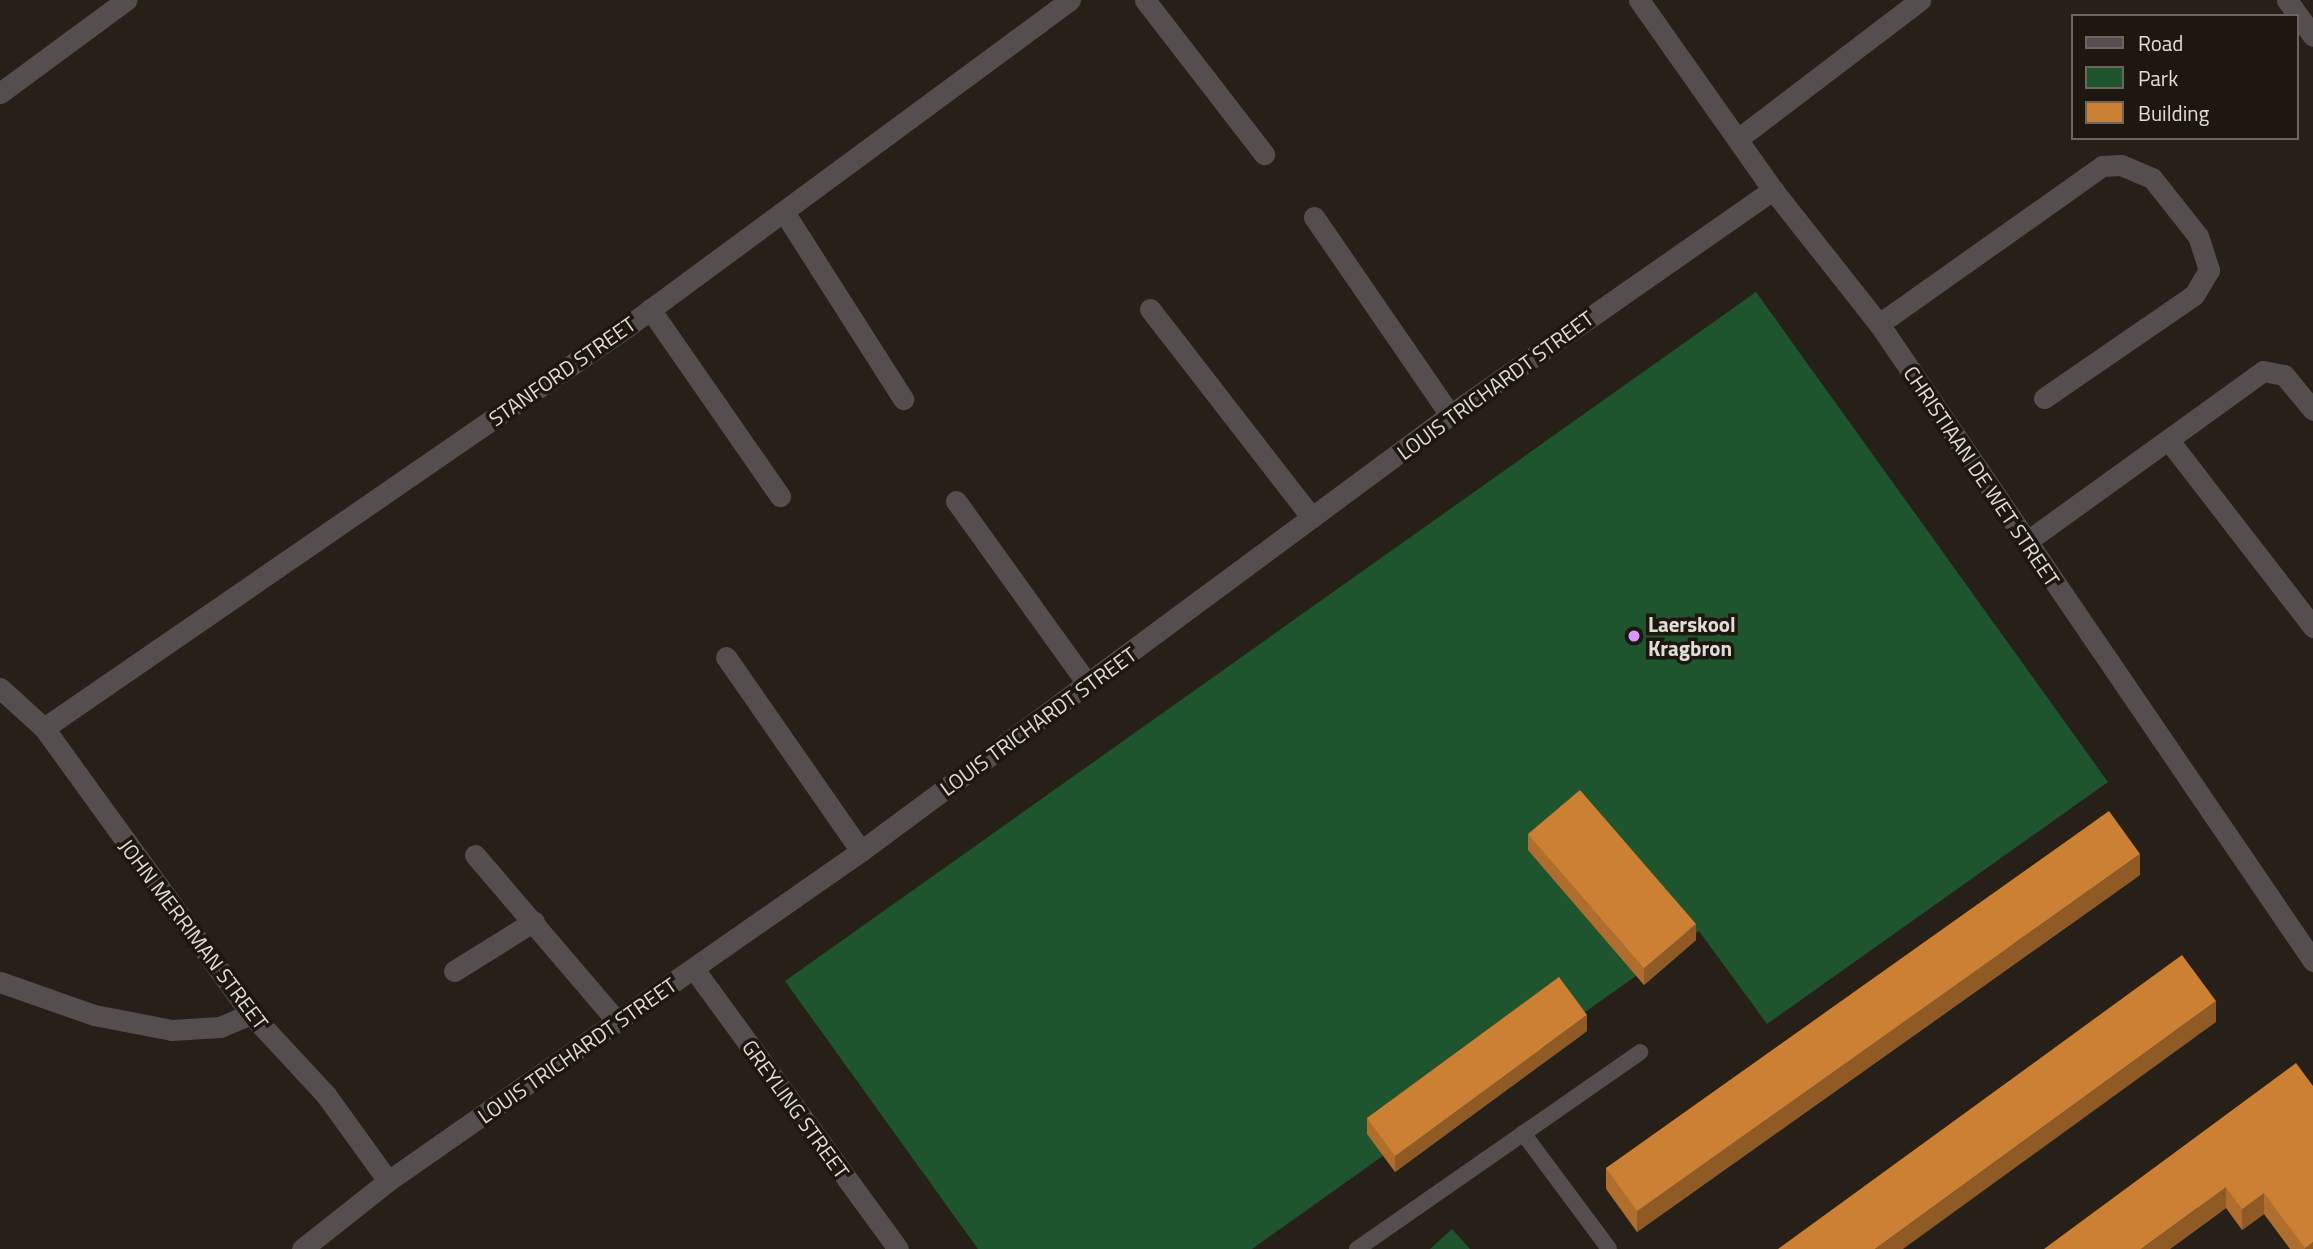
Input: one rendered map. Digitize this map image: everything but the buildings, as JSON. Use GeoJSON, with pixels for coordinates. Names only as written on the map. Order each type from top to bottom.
{"type":"FeatureCollection","features":[{"type":"Feature","properties":{"kind":"street"},"geometry":{"type":"LineString","coordinates":[[0,93],[126,0]]}},
{"type":"Feature","properties":{"kind":"street","name":"STANFORD STREET"},"geometry":{"type":"LineString","coordinates":[[44,728],[650,309],[1070,0]]}},
{"type":"Feature","properties":{"kind":"street"},"geometry":{"type":"LineString","coordinates":[[1145,0],[1264,154]]}},
{"type":"Feature","properties":{"kind":"street","name":"CHRISTIAAN DE WET STREET"},"geometry":{"type":"LineString","coordinates":[[1639,0],[1740,138],[1773,190],[1879,324],[2313,961]]}},
{"type":"Feature","properties":{"kind":"street"},"geometry":{"type":"LineString","coordinates":[[1740,138],[1920,0]]}},
{"type":"Feature","properties":{"kind":"street"},"geometry":{"type":"LineString","coordinates":[[2299,17],[2313,36]]}},
{"type":"Feature","properties":{"kind":"street"},"geometry":{"type":"LineString","coordinates":[[1879,324],[2102,166],[2122,165],[2152,178],[2198,236],[2209,270],[2194,295],[2044,398]]}},
{"type":"Feature","properties":{"kind":"street","name":"LOUIS TRICHARDT STREET"},"geometry":{"type":"LineString","coordinates":[[302,1249],[388,1181],[861,851],[1450,415],[1773,190]]}},
{"type":"Feature","properties":{"kind":"street"},"geometry":{"type":"LineString","coordinates":[[784,212],[903,399]]}},
{"type":"Feature","properties":{"kind":"street"},"geometry":{"type":"LineString","coordinates":[[1314,217],[1450,415]]}},
{"type":"Feature","properties":{"kind":"street"},"geometry":{"type":"LineString","coordinates":[[650,309],[780,496]]}},
{"type":"Feature","properties":{"kind":"street"},"geometry":{"type":"LineString","coordinates":[[1150,309],[1312,518]]}},
{"type":"Feature","properties":{"kind":"street"},"geometry":{"type":"LineString","coordinates":[[2026,542],[2170,442],[2263,371],[2284,375],[2313,410]]}},
{"type":"Feature","properties":{"kind":"street"},"geometry":{"type":"LineString","coordinates":[[2170,442],[2313,627]]}},
{"type":"Feature","properties":{"kind":"street"},"geometry":{"type":"LineString","coordinates":[[956,501],[1087,683]]}},
{"type":"Feature","properties":{"kind":"street"},"geometry":{"type":"LineString","coordinates":[[726,657],[861,851]]}},
{"type":"Feature","properties":{"kind":"street","name":"JOHN MERRIMAN STREET"},"geometry":{"type":"LineString","coordinates":[[0,688],[44,728],[251,1014],[326,1095],[388,1181]]}},
{"type":"Feature","properties":{"kind":"street"},"geometry":{"type":"LineString","coordinates":[[475,855],[617,1021]]}},
{"type":"Feature","properties":{"kind":"street"},"geometry":{"type":"LineString","coordinates":[[454,971],[534,921]]}},
{"type":"Feature","properties":{"kind":"street","name":"GREYLING STREET"},"geometry":{"type":"LineString","coordinates":[[694,970],[898,1249]]}},
{"type":"Feature","properties":{"kind":"street"},"geometry":{"type":"LineString","coordinates":[[0,982],[94,1015],[172,1030],[220,1027],[251,1014]]}},
{"type":"Feature","properties":{"kind":"lane"},"geometry":{"type":"LineString","coordinates":[[1357,1249],[1640,1052]]}},
{"type":"Feature","properties":{"kind":"lane"},"geometry":{"type":"LineString","coordinates":[[1524,1133],[1609,1249]]}},
{"type":"Feature","properties":{"kind":"green space","name":"Laerskool Kragbron"},"geometry":{"type":"Polygon","coordinates":[[[1756,292],[2108,782],[1767,1024],[1699,931],[1252,1249],[978,1249],[785,981],[1756,292]]]}},
{"type":"Feature","properties":{"kind":"green space"},"geometry":{"type":"Polygon","coordinates":[[[1452,1229],[1470,1249],[1430,1249],[1452,1229]]]}},
{"type":"Feature","properties":{"kind":"place","name":"Laerskool Kragbron"},"geometry":{"type":"Point","coordinates":[1634,636]}}]}
